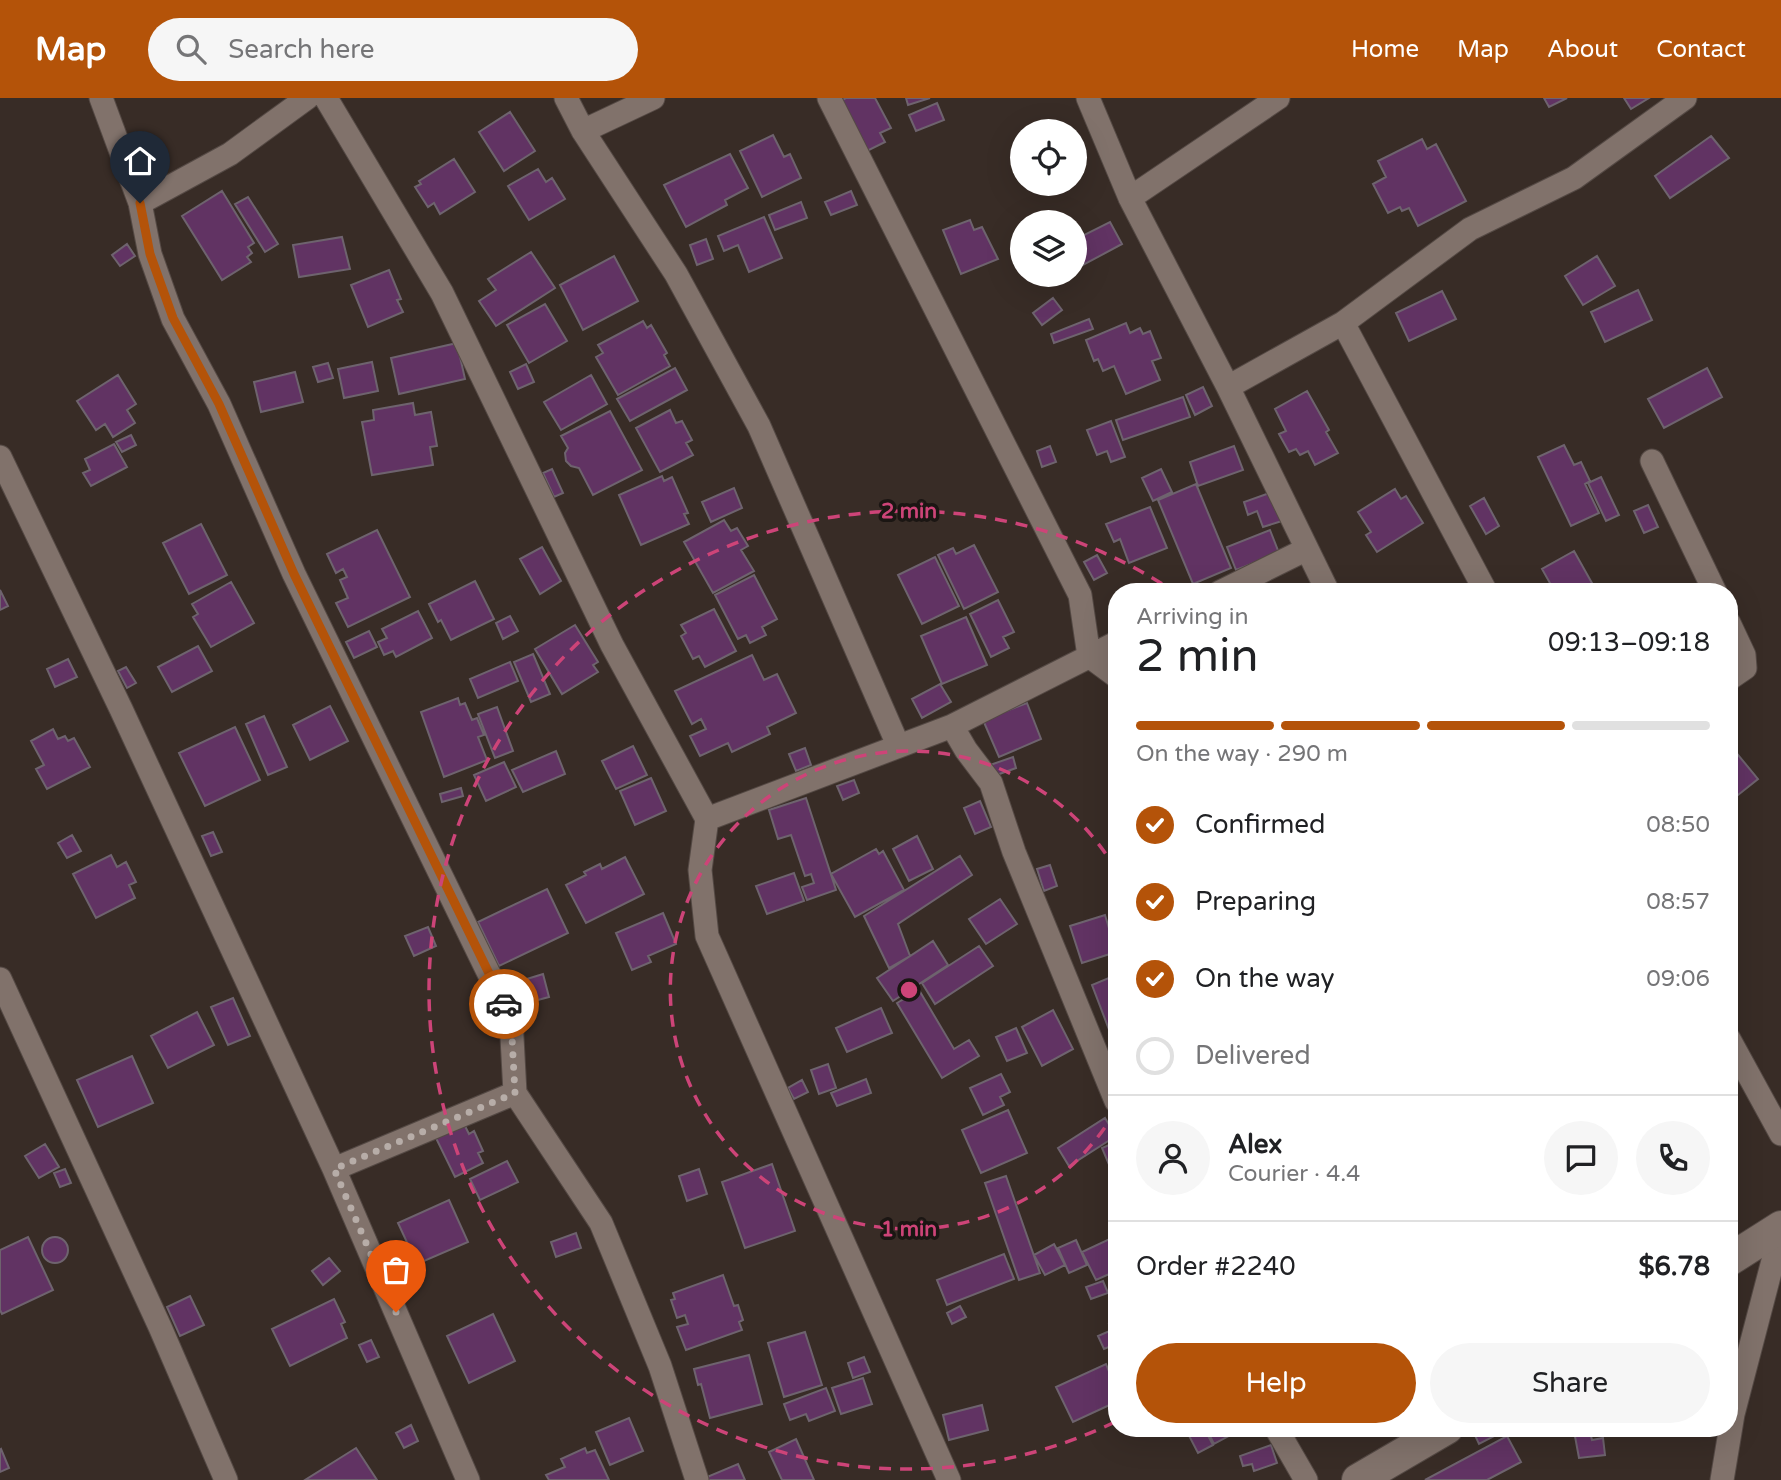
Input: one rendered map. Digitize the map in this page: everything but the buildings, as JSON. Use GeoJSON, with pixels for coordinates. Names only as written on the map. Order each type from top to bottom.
{"type":"FeatureCollection","features":[{"type":"Feature","properties":{"kind":"street"},"geometry":{"type":"LineString","coordinates":[[101,98],[140,203],[150,254],[173,318],[219,404],[294,574],[511,1019],[515,1093],[601,1223],[660,1366],[697,1480]]}},
{"type":"Feature","properties":{"kind":"street"},"geometry":{"type":"LineString","coordinates":[[140,203],[230,154],[307,98]]}},
{"type":"Feature","properties":{"kind":"street"},"geometry":{"type":"LineString","coordinates":[[326,98],[442,293],[612,645],[707,819],[700,870],[707,936],[949,1480]]}},
{"type":"Feature","properties":{"kind":"street"},"geometry":{"type":"LineString","coordinates":[[566,98],[583,131],[676,274],[759,426],[898,745]]}},
{"type":"Feature","properties":{"kind":"street"},"geometry":{"type":"LineString","coordinates":[[583,131],[653,98]]}},
{"type":"Feature","properties":{"kind":"street"},"geometry":{"type":"LineString","coordinates":[[830,98],[1080,595],[1089,656],[1108,670]]}},
{"type":"Feature","properties":{"kind":"street"},"geometry":{"type":"LineString","coordinates":[[1087,98],[1130,198],[1228,387],[1324,583]]}},
{"type":"Feature","properties":{"kind":"street"},"geometry":{"type":"LineString","coordinates":[[1130,198],[1278,98]]}},
{"type":"Feature","properties":{"kind":"street"},"geometry":{"type":"LineString","coordinates":[[1228,387],[1343,323],[1471,229],[1574,178],[1685,98]]}},
{"type":"Feature","properties":{"kind":"street"},"geometry":{"type":"LineString","coordinates":[[1343,323],[1481,583]]}},
{"type":"Feature","properties":{"kind":"street"},"geometry":{"type":"LineString","coordinates":[[0,457],[121,709],[334,1169],[468,1480]]}},
{"type":"Feature","properties":{"kind":"street"},"geometry":{"type":"LineString","coordinates":[[1652,461],[1711,583]]}},
{"type":"Feature","properties":{"kind":"street"},"geometry":{"type":"LineString","coordinates":[[1238,583],[1307,549]]}},
{"type":"Feature","properties":{"kind":"street"},"geometry":{"type":"LineString","coordinates":[[1738,642],[1744,655],[1745,668],[1738,673]]}},
{"type":"Feature","properties":{"kind":"street"},"geometry":{"type":"LineString","coordinates":[[707,819],[952,726],[1108,647]]}},
{"type":"Feature","properties":{"kind":"street"},"geometry":{"type":"LineString","coordinates":[[952,726],[991,783],[1014,852],[1108,1081]]}},
{"type":"Feature","properties":{"kind":"street"},"geometry":{"type":"LineString","coordinates":[[0,979],[154,1314],[226,1480]]}},
{"type":"Feature","properties":{"kind":"street"},"geometry":{"type":"LineString","coordinates":[[1738,1056],[1781,1134]]}},
{"type":"Feature","properties":{"kind":"street"},"geometry":{"type":"LineString","coordinates":[[334,1169],[515,1093]]}},
{"type":"Feature","properties":{"kind":"street"},"geometry":{"type":"LineString","coordinates":[[1738,1255],[1781,1229]]}},
{"type":"Feature","properties":{"kind":"street"},"geometry":{"type":"LineString","coordinates":[[1738,1395],[1781,1229]]}},
{"type":"Feature","properties":{"kind":"street"},"geometry":{"type":"LineString","coordinates":[[1281,1437],[1306,1480]]}},
{"type":"Feature","properties":{"kind":"street"},"geometry":{"type":"LineString","coordinates":[[1358,1480],[1432,1437]]}},
{"type":"Feature","properties":{"kind":"street"},"geometry":{"type":"LineString","coordinates":[[1722,1480],[1729,1437]]}},
{"type":"Feature","properties":{"kind":"way so far"},"geometry":{"type":"LineString","coordinates":[[396,1312],[334,1169],[515,1093],[511,1019],[504,1004]]}},
{"type":"Feature","properties":{"kind":"route"},"geometry":{"type":"LineString","coordinates":[[140,203],[150,254],[173,318],[219,404],[294,574],[504,1004]]}}]}
